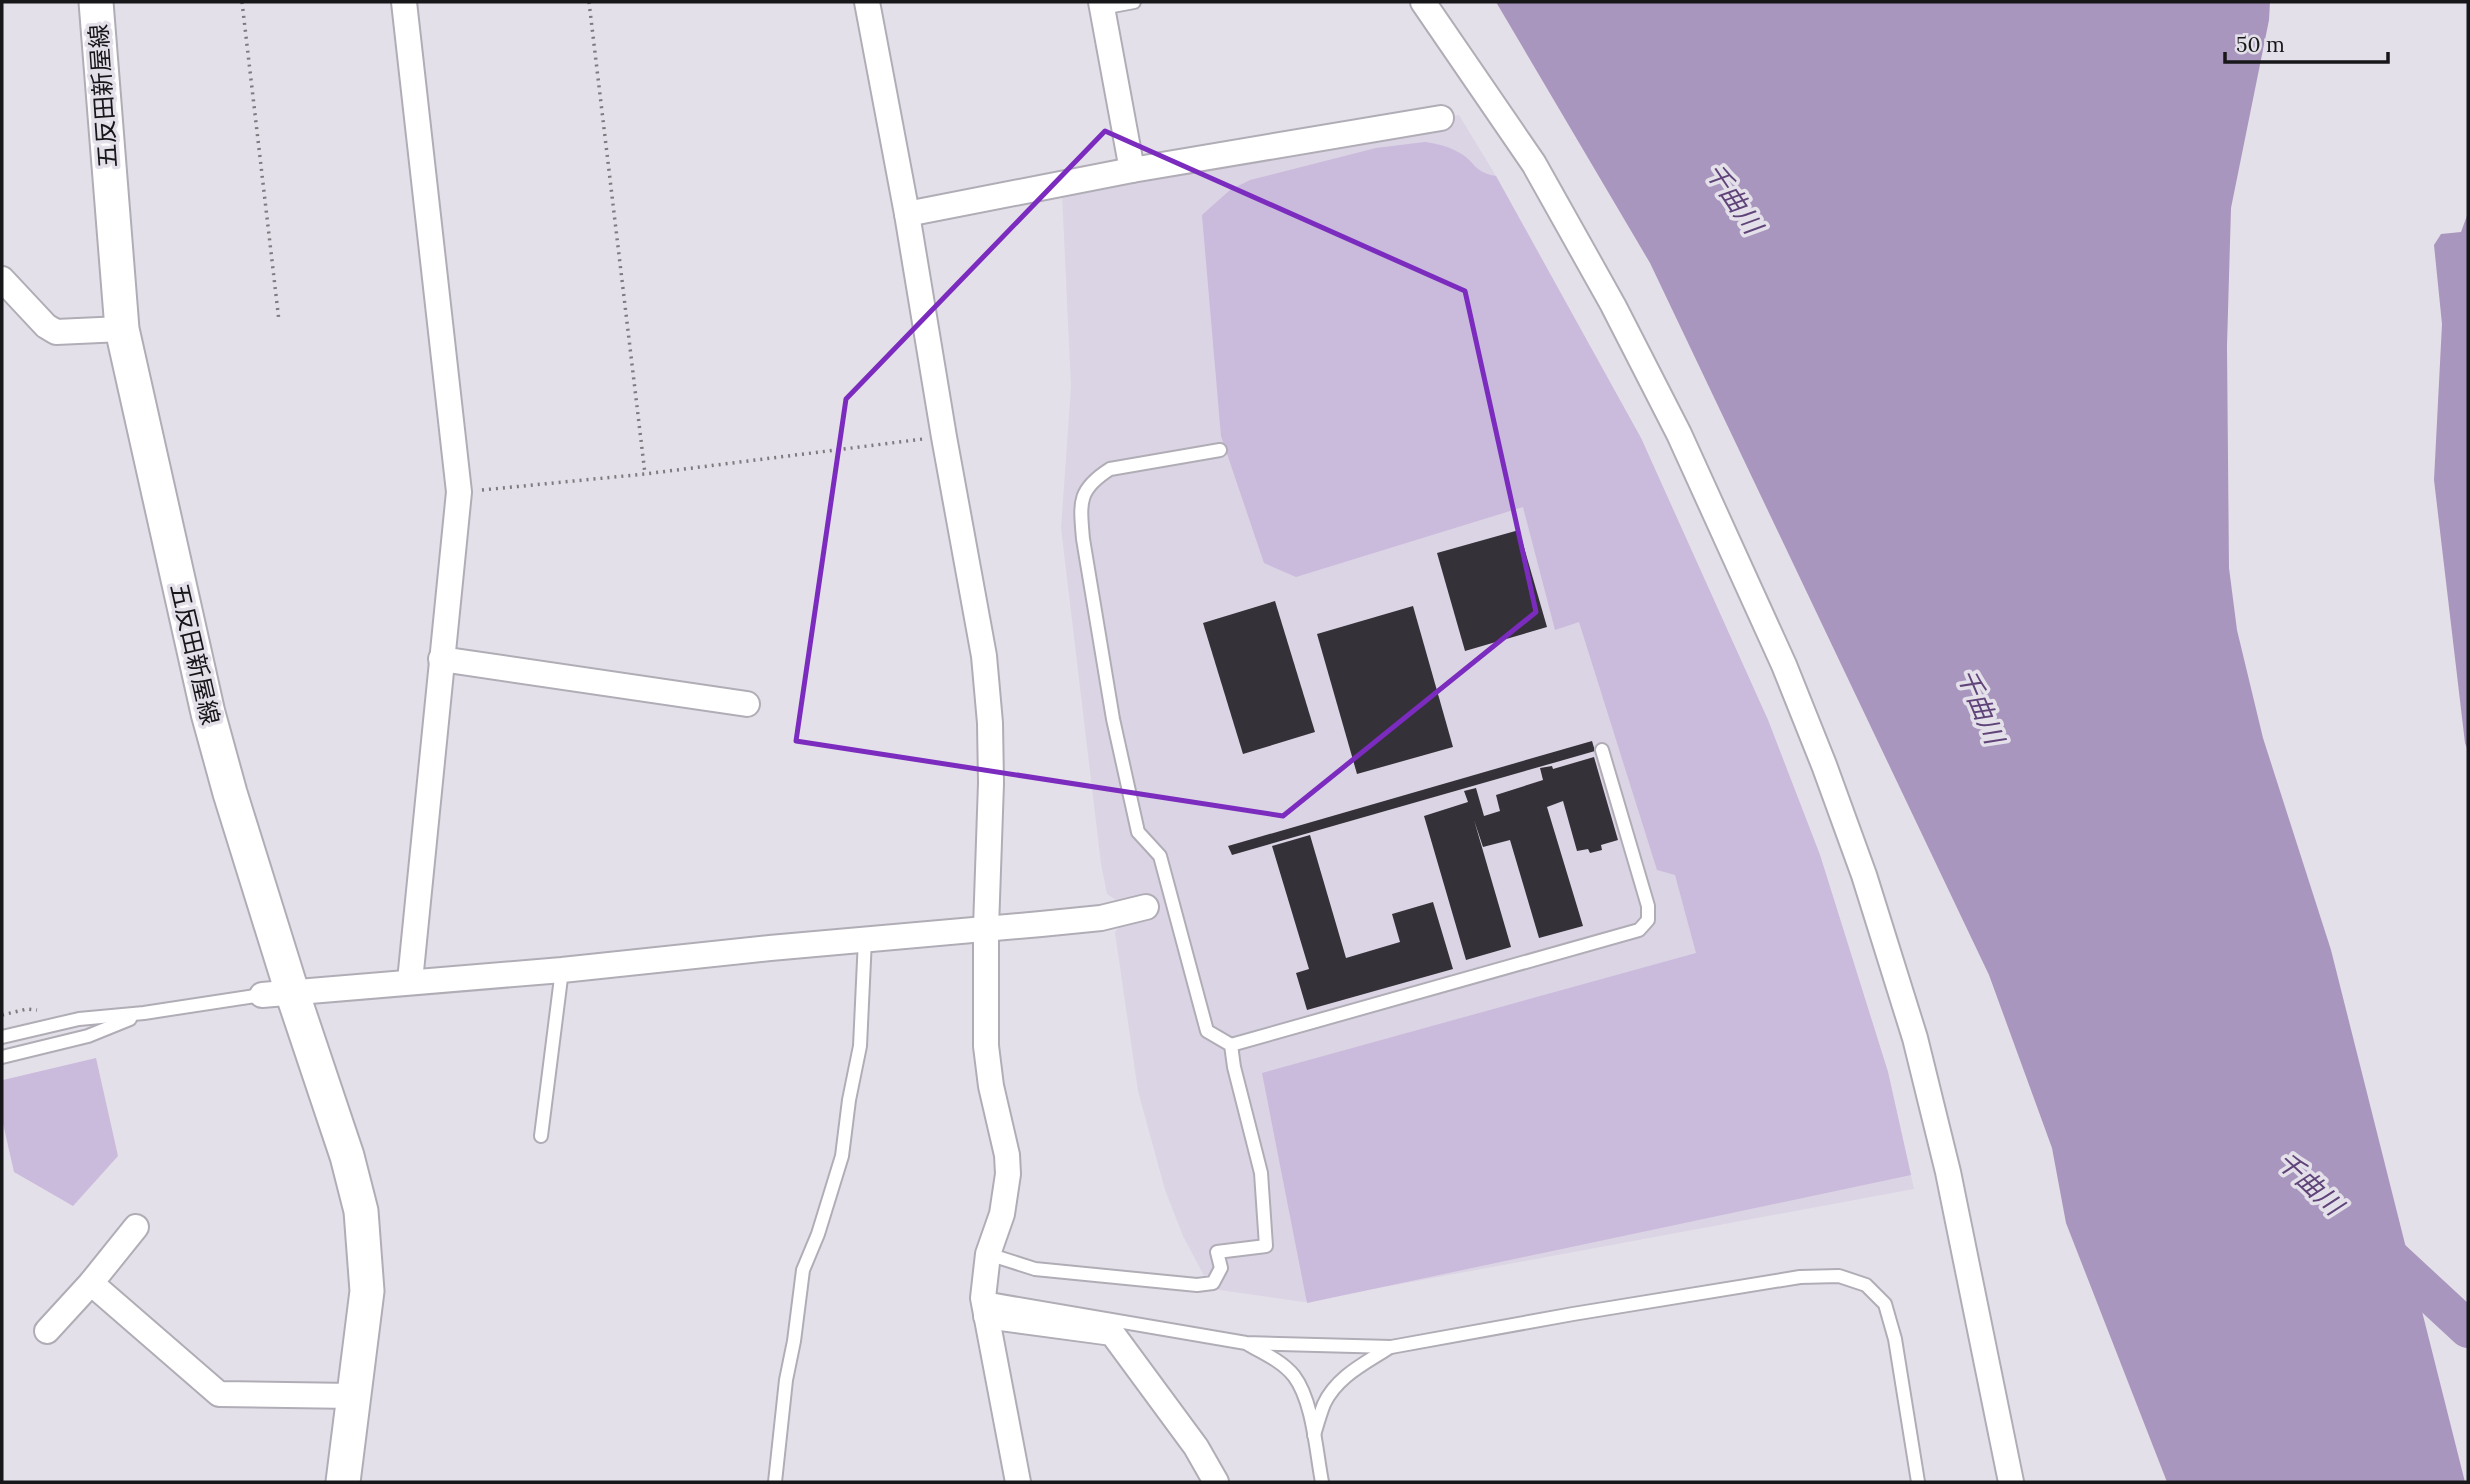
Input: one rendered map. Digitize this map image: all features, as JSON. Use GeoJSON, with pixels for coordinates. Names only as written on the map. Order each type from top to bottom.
{"type":"FeatureCollection","features":[{"type":"Feature","properties":{"kind":"street","name":"五反田新屋線"},"geometry":{"type":"LineString","coordinates":[[96,2],[122,329],[208,713],[230,793],[277,993],[347,1156],[361,1211],[367,1291],[343,1482]]}},
{"type":"Feature","properties":{"kind":"street"},"geometry":{"type":"LineString","coordinates":[[404,2],[459,492],[410,981]]}},
{"type":"Feature","properties":{"kind":"street"},"geometry":{"type":"LineString","coordinates":[[867,2],[984,656],[990,723],[991,783],[986,928],[986,1046],[991,1086],[1007,1155],[1008,1174],[1002,1214],[988,1254],[985,1307],[1018,1482]]}},
{"type":"Feature","properties":{"kind":"street"},"geometry":{"type":"LineString","coordinates":[[1423,2],[1534,164],[1613,305],[1685,446],[1784,666],[1814,740],[1864,875],[1915,1038],[1948,1172],[2011,1482]]}},
{"type":"Feature","properties":{"kind":"street"},"geometry":{"type":"LineString","coordinates":[[1101,5],[1132,170]]}},
{"type":"Feature","properties":{"kind":"street"},"geometry":{"type":"LineString","coordinates":[[907,214],[1132,170],[1441,118]]}},
{"type":"Feature","properties":{"kind":"street"},"geometry":{"type":"LineString","coordinates":[[2,279],[46,327],[56,332],[122,329]]}},
{"type":"Feature","properties":{"kind":"street"},"geometry":{"type":"LineString","coordinates":[[441,659],[747,704]]}},
{"type":"Feature","properties":{"kind":"street"},"geometry":{"type":"LineString","coordinates":[[277,993],[562,970],[1101,918],[1146,907]]}},
{"type":"Feature","properties":{"kind":"street"},"geometry":{"type":"LineString","coordinates":[[47,1331],[91,1283],[136,1227]]}},
{"type":"Feature","properties":{"kind":"street"},"geometry":{"type":"LineString","coordinates":[[91,1283],[219,1394],[353,1396]]}},
{"type":"Feature","properties":{"kind":"street"},"geometry":{"type":"LineString","coordinates":[[985,1307],[1112,1333],[1196,1447],[1216,1482]]}},
{"type":"Feature","properties":{"kind":"lane"},"geometry":{"type":"LineString","coordinates":[[1101,5],[1134,2]]}},
{"type":"Feature","properties":{"kind":"lane"},"geometry":{"type":"LineString","coordinates":[[1220,450],[1110,469],[1083,493],[1081,511],[1083,539],[1113,719],[1138,832],[1160,856],[1207,1031],[1231,1045],[1639,930],[1648,920],[1648,906],[1602,750]]}},
{"type":"Feature","properties":{"kind":"lane"},"geometry":{"type":"LineString","coordinates":[[1146,907],[1173,902]]}},
{"type":"Feature","properties":{"kind":"lane"},"geometry":{"type":"LineString","coordinates":[[775,1482],[786,1380],[794,1342],[803,1270],[818,1234],[842,1156],[849,1100],[860,1046],[865,939]]}},
{"type":"Feature","properties":{"kind":"lane"},"geometry":{"type":"LineString","coordinates":[[541,1136],[562,970]]}},
{"type":"Feature","properties":{"kind":"lane"},"geometry":{"type":"LineString","coordinates":[[2,1037],[79,1019],[144,1013],[277,993]]}},
{"type":"Feature","properties":{"kind":"lane"},"geometry":{"type":"LineString","coordinates":[[2,1058],[88,1036],[144,1013]]}},
{"type":"Feature","properties":{"kind":"lane"},"geometry":{"type":"LineString","coordinates":[[988,1254],[1035,1269],[1197,1285],[1213,1283],[1221,1268],[1217,1252],[1266,1246],[1261,1173],[1231,1045]]}},
{"type":"Feature","properties":{"kind":"lane"},"geometry":{"type":"LineString","coordinates":[[985,1307],[1245,1343],[1391,1347],[1800,1277],[1839,1276],[1866,1286],[1885,1304],[1895,1339],[1918,1482]]}},
{"type":"Feature","properties":{"kind":"lane"},"geometry":{"type":"LineString","coordinates":[[1245,1343],[1273,1357],[1294,1376],[1304,1396],[1322,1482]]}},
{"type":"Feature","properties":{"kind":"lane"},"geometry":{"type":"LineString","coordinates":[[1314,1436],[1324,1404],[1333,1389],[1348,1374],[1391,1347]]}},
{"type":"Feature","properties":{"kind":"path"},"geometry":{"type":"LineString","coordinates":[[242,2],[279,321]]}},
{"type":"Feature","properties":{"kind":"path"},"geometry":{"type":"LineString","coordinates":[[589,2],[645,474]]}},
{"type":"Feature","properties":{"kind":"path"},"geometry":{"type":"LineString","coordinates":[[459,492],[645,474],[944,437]]}},
{"type":"Feature","properties":{"kind":"highlighted area"},"geometry":{"type":"Polygon","coordinates":[[[1105,131],[1465,291],[1536,612],[1283,816],[796,741],[846,399],[1105,131]]]}},
{"type":"Feature","properties":{"kind":"shaded area"},"geometry":{"type":"Polygon","coordinates":[[[1459,115],[1496,176],[1641,438],[1768,720],[1820,855],[1888,1072],[1914,1189],[1303,1302],[1219,1290],[1203,1274],[1183,1236],[1165,1190],[1138,1091],[1115,933],[1119,926],[1150,921],[1143,895],[1116,900],[1107,894],[1101,864],[1061,528],[1071,387],[1062,194],[1427,119],[1459,115]]]}},
{"type":"Feature","properties":{"kind":"shaded area"},"geometry":{"type":"Polygon","coordinates":[[[1425,142],[1454,150],[1464,155],[1482,172],[1496,176],[1641,438],[1768,720],[1820,855],[1888,1072],[1911,1175],[1307,1303],[1262,1073],[1696,953],[1675,875],[1657,870],[1579,622],[1555,630],[1523,507],[1296,577],[1264,563],[1221,436],[1202,215],[1230,190],[1250,180],[1376,148],[1425,142]]]}},
{"type":"Feature","properties":{"kind":"shaded area"},"geometry":{"type":"Polygon","coordinates":[[[96,1058],[118,1156],[73,1206],[14,1172],[2,1119],[2,1082],[96,1058]]]}},
{"type":"Feature","properties":{"kind":"water"},"geometry":{"type":"Polygon","coordinates":[[[1496,2],[2270,2],[2269,20],[2231,208],[2227,346],[2229,568],[2237,630],[2263,738],[2331,950],[2465,1482],[2167,1482],[2066,1223],[2052,1148],[1989,975],[1650,263],[1496,2]]]}},
{"type":"Feature","properties":{"kind":"water"},"geometry":{"type":"Polygon","coordinates":[[[2468,213],[2468,751],[2434,480],[2442,324],[2434,245],[2441,234],[2461,232],[2468,213]]]}},
{"type":"Feature","properties":{"kind":"building"},"geometry":{"type":"Polygon","coordinates":[[[1519,530],[1547,627],[1465,651],[1437,553],[1519,530]]]}},
{"type":"Feature","properties":{"kind":"building"},"geometry":{"type":"Polygon","coordinates":[[[1275,601],[1315,732],[1243,754],[1203,623],[1275,601]]]}},
{"type":"Feature","properties":{"kind":"building"},"geometry":{"type":"Polygon","coordinates":[[[1413,606],[1453,747],[1357,774],[1317,634],[1413,606]]]}},
{"type":"Feature","properties":{"kind":"building"},"geometry":{"type":"Polygon","coordinates":[[[1592,741],[1595,751],[1232,855],[1228,846],[1592,741]]]}},
{"type":"Feature","properties":{"kind":"building"},"geometry":{"type":"Polygon","coordinates":[[[1594,757],[1618,840],[1601,845],[1602,850],[1590,853],[1588,849],[1577,851],[1563,801],[1547,807],[1583,926],[1539,938],[1510,840],[1483,847],[1474,820],[1511,947],[1466,960],[1424,816],[1468,802],[1464,791],[1476,788],[1484,816],[1500,811],[1496,795],[1543,780],[1540,768],[1552,766],[1553,769],[1594,757]]]}},
{"type":"Feature","properties":{"kind":"building"},"geometry":{"type":"Polygon","coordinates":[[[1310,835],[1346,958],[1400,942],[1392,914],[1433,902],[1453,969],[1307,1010],[1296,973],[1309,969],[1272,846],[1310,835]]]}},
{"type":"Feature","properties":{"kind":"waterway","name":"千曲川"},"geometry":{"type":"LineString","coordinates":[[2375,1243],[2468,1329]]}}]}
